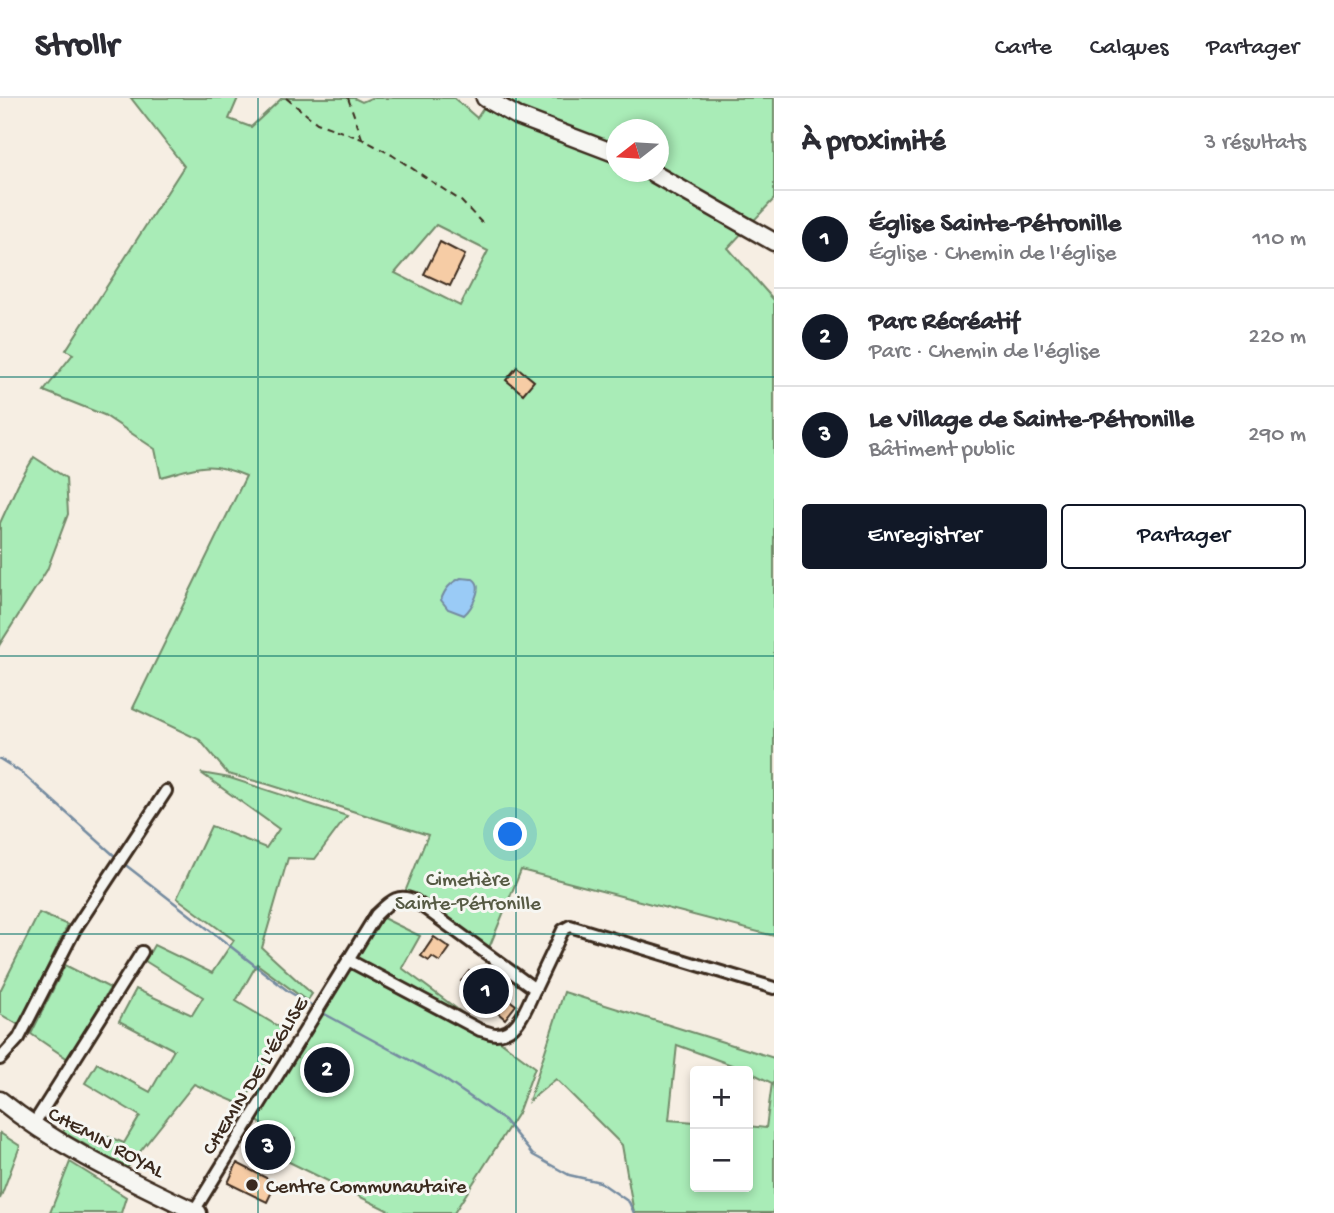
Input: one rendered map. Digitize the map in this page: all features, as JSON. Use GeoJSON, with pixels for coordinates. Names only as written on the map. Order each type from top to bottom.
{"type":"FeatureCollection","features":[{"type":"Feature","properties":{"kind":"main road"},"geometry":{"type":"LineString","coordinates":[[485,98],[517,116],[606,150]]}},
{"type":"Feature","properties":{"kind":"main road"},"geometry":{"type":"LineString","coordinates":[[669,182],[774,242]]}},
{"type":"Feature","properties":{"kind":"main road","name":"CHEMIN ROYAL"},"geometry":{"type":"LineString","coordinates":[[0,1100],[76,1152],[196,1212]]}},
{"type":"Feature","properties":{"kind":"street"},"geometry":{"type":"LineString","coordinates":[[0,1059],[19,1038],[75,929],[166,791]]}},
{"type":"Feature","properties":{"kind":"street","name":"CHEMIN DE L'ÉGLISE"},"geometry":{"type":"LineString","coordinates":[[196,1212],[376,915],[393,899],[407,897],[535,989]]}},
{"type":"Feature","properties":{"kind":"street"},"geometry":{"type":"LineString","coordinates":[[348,960],[480,1030],[496,1034],[509,1031],[517,1023],[563,930],[570,926],[774,988]]}},
{"type":"Feature","properties":{"kind":"street"},"geometry":{"type":"LineString","coordinates":[[33,1125],[142,952]]}},
{"type":"Feature","properties":{"kind":"path"},"geometry":{"type":"LineString","coordinates":[[286,98],[317,123],[362,139],[436,183],[461,201],[483,224]]}},
{"type":"Feature","properties":{"kind":"path"},"geometry":{"type":"LineString","coordinates":[[348,98],[362,139]]}},
{"type":"Feature","properties":{"kind":"green space","name":"Cimetière Sainte-Pétronille"},"geometry":{"type":"Polygon","coordinates":[[[131,98],[238,98],[229,119],[251,127],[282,98],[354,98],[362,102],[371,98],[454,98],[477,118],[490,98],[774,98],[774,199],[728,248],[774,300],[774,936],[521,870],[489,948],[405,892],[428,835],[228,774],[200,740],[133,708],[246,476],[222,468],[203,467],[161,477],[155,449],[104,415],[44,391],[73,354],[66,350],[184,166],[131,98]],[[436,225],[395,273],[460,306],[488,251],[436,225]]]}},
{"type":"Feature","properties":{"kind":"green space"},"geometry":{"type":"Polygon","coordinates":[[[34,457],[66,478],[68,514],[47,570],[0,644],[0,523],[34,457]]]}},
{"type":"Feature","properties":{"kind":"green space"},"geometry":{"type":"Polygon","coordinates":[[[201,773],[230,778],[347,816],[315,859],[288,858],[262,948],[312,994],[307,1001],[257,964],[236,1001],[286,1031],[242,1105],[194,1084],[127,1168],[63,1132],[69,1121],[124,1143],[140,1116],[85,1083],[97,1063],[150,1092],[174,1050],[119,1021],[136,989],[192,1015],[203,997],[145,961],[154,945],[212,973],[234,940],[177,898],[211,826],[266,848],[279,829],[201,773]]]}},
{"type":"Feature","properties":{"kind":"green space"},"geometry":{"type":"Polygon","coordinates":[[[39,913],[68,925],[19,1025],[0,1014],[0,991],[39,913]]]}},
{"type":"Feature","properties":{"kind":"green space"},"geometry":{"type":"Polygon","coordinates":[[[381,917],[420,936],[402,968],[535,1067],[518,1113],[454,1213],[393,1213],[285,1160],[295,1139],[252,1119],[381,917]]]}},
{"type":"Feature","properties":{"kind":"green space"},"geometry":{"type":"Polygon","coordinates":[[[65,965],[110,988],[68,1059],[31,1034],[65,965]]]}},
{"type":"Feature","properties":{"kind":"green space"},"geometry":{"type":"Polygon","coordinates":[[[564,992],[774,1058],[774,1213],[634,1213],[622,1145],[556,1079],[529,1101],[564,992]]]}},
{"type":"Feature","properties":{"kind":"green space"},"geometry":{"type":"Polygon","coordinates":[[[0,1133],[20,1146],[0,1199],[0,1133]]]}},
{"type":"Feature","properties":{"kind":"green space"},"geometry":{"type":"Polygon","coordinates":[[[70,1162],[126,1197],[121,1213],[50,1213],[70,1162]]]}},
{"type":"Feature","properties":{"kind":"water"},"geometry":{"type":"Polygon","coordinates":[[[461,578],[473,579],[478,587],[473,603],[464,615],[448,609],[441,600],[448,587],[461,578]]]}},
{"type":"Feature","properties":{"kind":"building"},"geometry":{"type":"Polygon","coordinates":[[[440,242],[465,255],[450,286],[424,274],[440,242]]]}},
{"type":"Feature","properties":{"kind":"building"},"geometry":{"type":"Polygon","coordinates":[[[517,367],[534,381],[523,394],[506,380],[517,367]]]}},
{"type":"Feature","properties":{"kind":"building"},"geometry":{"type":"Polygon","coordinates":[[[434,937],[450,948],[440,962],[432,957],[429,961],[421,956],[434,937]]]}},
{"type":"Feature","properties":{"kind":"building"},"geometry":{"type":"Polygon","coordinates":[[[469,971],[516,1005],[505,1019],[461,981],[469,971]]]}},
{"type":"Feature","properties":{"kind":"building"},"geometry":{"type":"Polygon","coordinates":[[[271,1135],[283,1141],[277,1152],[283,1155],[278,1165],[259,1155],[271,1135]]]}},
{"type":"Feature","properties":{"kind":"building"},"geometry":{"type":"Polygon","coordinates":[[[237,1163],[276,1183],[267,1202],[228,1183],[237,1163]]]}},
{"type":"Feature","properties":{"kind":"waterway"},"geometry":{"type":"LineString","coordinates":[[0,759],[22,773],[117,858]]}},
{"type":"Feature","properties":{"kind":"waterway"},"geometry":{"type":"LineString","coordinates":[[123,863],[288,991],[316,1008]]}},
{"type":"Feature","properties":{"kind":"waterway"},"geometry":{"type":"LineString","coordinates":[[321,1012],[441,1077],[504,1120],[533,1155],[569,1175],[600,1182],[629,1202],[634,1213]]}},
{"type":"Feature","properties":{"kind":"place","name":"Église Sainte-Pétronille"},"geometry":{"type":"Point","coordinates":[486,991]}},
{"type":"Feature","properties":{"kind":"place","name":"Parc Récréatif"},"geometry":{"type":"Point","coordinates":[327,1070]}},
{"type":"Feature","properties":{"kind":"place","name":"Le Village de Sainte-Pétronille"},"geometry":{"type":"Point","coordinates":[268,1147]}},
{"type":"Feature","properties":{"kind":"place","name":"Centre Communautaire"},"geometry":{"type":"Point","coordinates":[252,1185]}}]}
